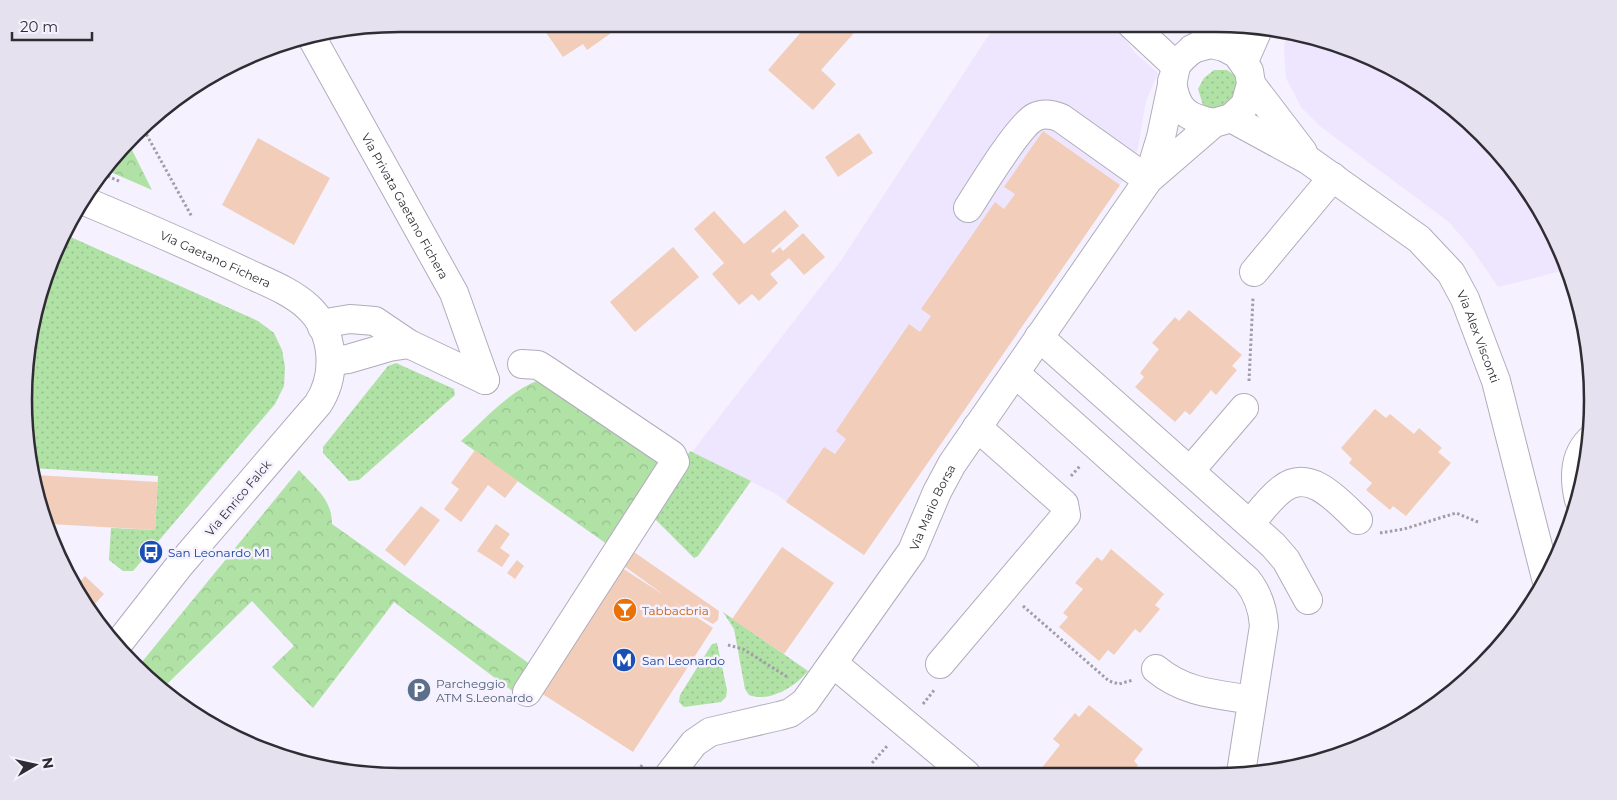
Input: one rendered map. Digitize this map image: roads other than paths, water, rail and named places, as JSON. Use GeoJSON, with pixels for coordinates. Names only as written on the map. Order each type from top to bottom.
{"type":"FeatureCollection","features":[{"type":"Feature","properties":{"kind":"street"},"geometry":{"type":"LineString","coordinates":[[1140,32],[1180,66]]}},
{"type":"Feature","properties":{"kind":"street"},"geometry":{"type":"LineString","coordinates":[[1222,120],[1195,119],[1184,111],[1174,95],[1180,66],[1224,32]]}},
{"type":"Feature","properties":{"kind":"street","name":"Via Mario Borsa"},"geometry":{"type":"LineString","coordinates":[[674,768],[694,743],[710,732],[779,716],[798,708],[805,702],[834,664],[912,551],[943,478],[1148,180],[1222,120],[1245,105],[1247,73],[1257,35]]}},
{"type":"Feature","properties":{"kind":"street","name":"Via Privata Gaetano Fichera"},"geometry":{"type":"LineString","coordinates":[[315,43],[454,293],[485,380],[408,344]]}},
{"type":"Feature","properties":{"kind":"street"},"geometry":{"type":"LineString","coordinates":[[1180,66],[1211,44],[1224,46],[1237,54],[1247,73]]}},
{"type":"Feature","properties":{"kind":"street","name":"Via Mario Borsa"},"geometry":{"type":"LineString","coordinates":[[1148,180],[1162,137],[1180,66]]}},
{"type":"Feature","properties":{"kind":"street","name":"Via Alex Visconti"},"geometry":{"type":"LineString","coordinates":[[1247,73],[1308,160]]}},
{"type":"Feature","properties":{"kind":"street"},"geometry":{"type":"LineString","coordinates":[[968,208],[1023,128],[1036,116],[1045,114],[1061,118],[1148,180]]}},
{"type":"Feature","properties":{"kind":"street","name":"Via Alex Visconti"},"geometry":{"type":"LineString","coordinates":[[1222,120],[1308,160],[1418,239],[1451,273],[1466,299],[1496,381],[1544,569]]}},
{"type":"Feature","properties":{"kind":"street"},"geometry":{"type":"LineString","coordinates":[[1254,272],[1333,177]]}},
{"type":"Feature","properties":{"kind":"street","name":"Via Gaetano Fichera"},"geometry":{"type":"LineString","coordinates":[[90,203],[190,246],[285,292],[310,308],[327,344]]}},
{"type":"Feature","properties":{"kind":"street"},"geometry":{"type":"LineString","coordinates":[[350,319],[375,321],[408,344],[389,347],[348,360],[327,344],[332,322],[350,319]]}},
{"type":"Feature","properties":{"kind":"street"},"geometry":{"type":"LineString","coordinates":[[1039,337],[1250,524],[1286,560],[1308,600]]}},
{"type":"Feature","properties":{"kind":"street","name":"Via Enrico Falck"},"geometry":{"type":"LineString","coordinates":[[122,639],[179,566],[318,404],[330,377],[327,344]]}},
{"type":"Feature","properties":{"kind":"street"},"geometry":{"type":"LineString","coordinates":[[522,364],[538,365],[546,370],[672,455],[674,462],[527,692]]}},
{"type":"Feature","properties":{"kind":"street"},"geometry":{"type":"LineString","coordinates":[[1014,373],[1247,580],[1254,589],[1264,613],[1264,626],[1242,767]]}},
{"type":"Feature","properties":{"kind":"street"},"geometry":{"type":"LineString","coordinates":[[1190,471],[1244,408]]}},
{"type":"Feature","properties":{"kind":"street"},"geometry":{"type":"LineString","coordinates":[[940,664],[1066,515],[1064,504],[977,427]]}},
{"type":"Feature","properties":{"kind":"street"},"geometry":{"type":"LineString","coordinates":[[1576,477],[1580,454]]}},
{"type":"Feature","properties":{"kind":"street"},"geometry":{"type":"LineString","coordinates":[[1250,524],[1282,489],[1299,482],[1310,483],[1320,487],[1358,520]]}},
{"type":"Feature","properties":{"kind":"street"},"geometry":{"type":"LineString","coordinates":[[834,664],[959,768]]}},
{"type":"Feature","properties":{"kind":"street"},"geometry":{"type":"LineString","coordinates":[[1156,669],[1171,681],[1190,689],[1252,700]]}},
{"type":"Feature","properties":{"kind":"place","name":"San Leonardo M1"},"geometry":{"type":"Point","coordinates":[151,552]}},
{"type":"Feature","properties":{"kind":"place","name":"Tabbacbria"},"geometry":{"type":"Point","coordinates":[625,610]}},
{"type":"Feature","properties":{"kind":"place","name":"San Leonardo"},"geometry":{"type":"Point","coordinates":[624,660]}},
{"type":"Feature","properties":{"kind":"place","name":"Parcheggio ATM S.Leonardo"},"geometry":{"type":"Point","coordinates":[419,690]}}]}
